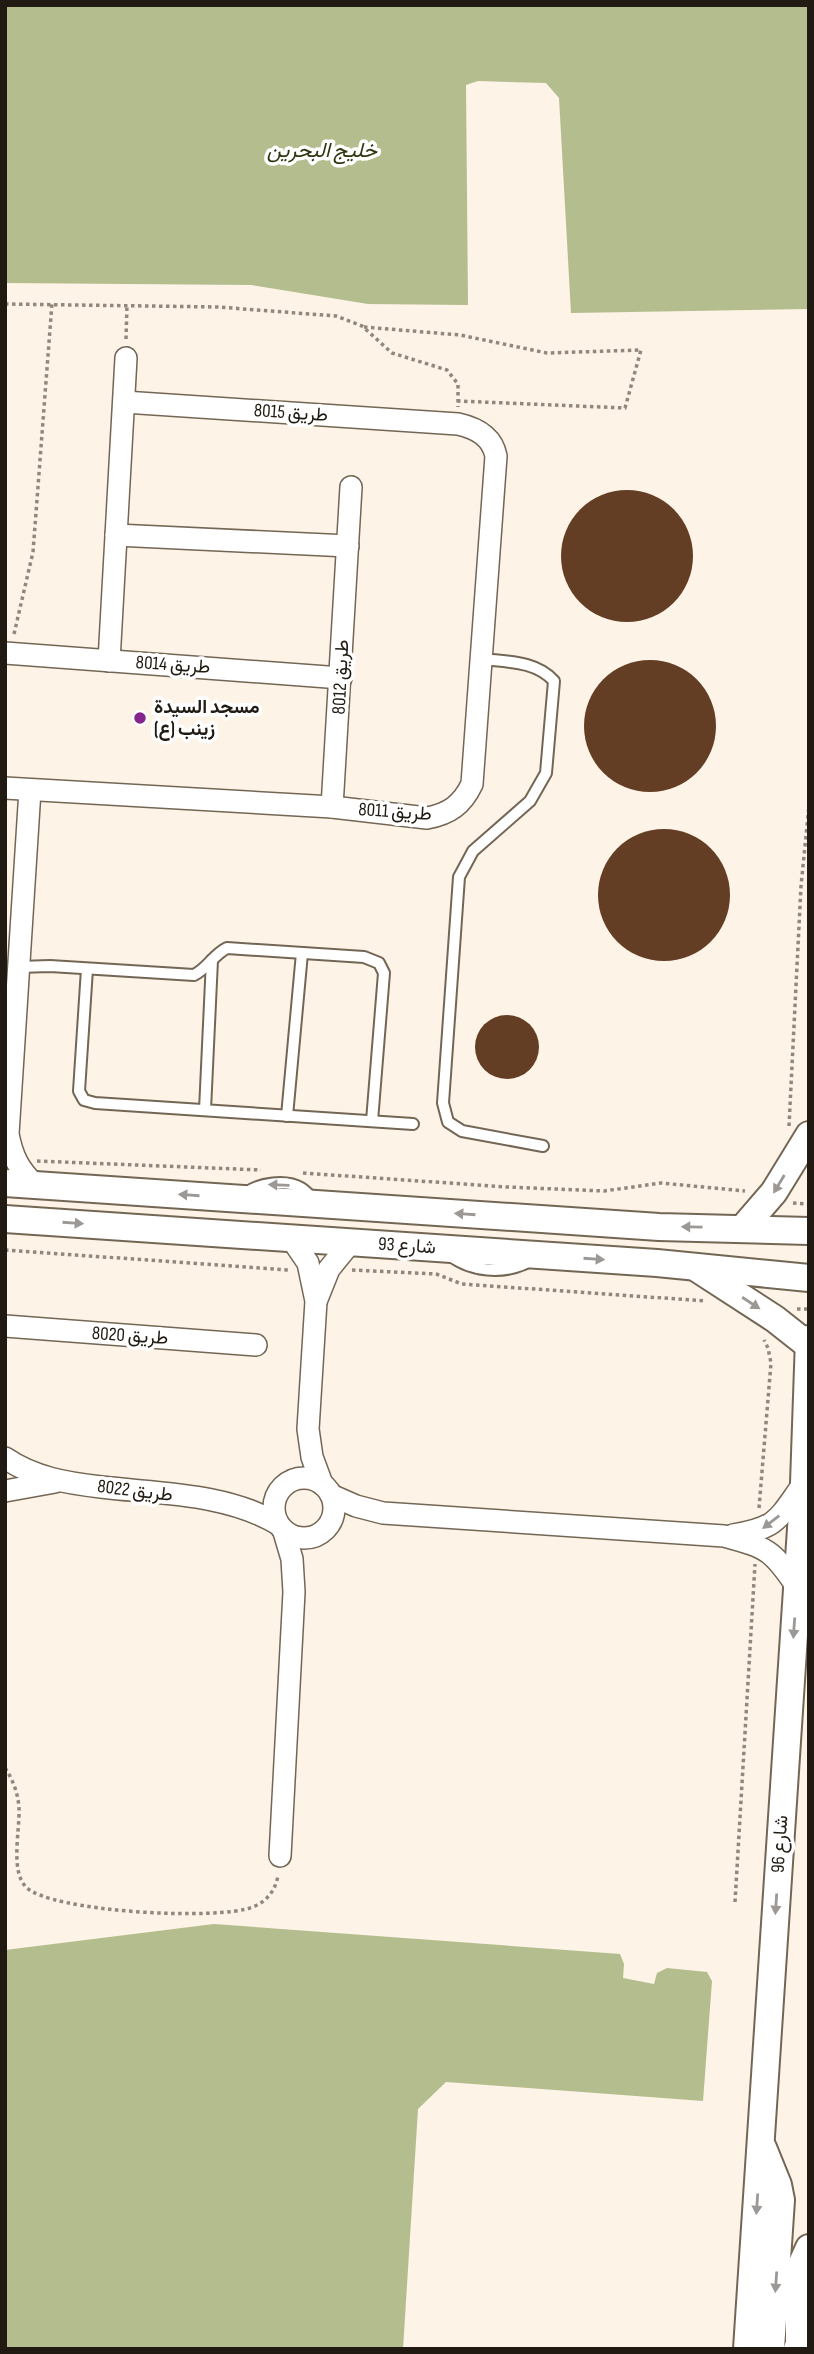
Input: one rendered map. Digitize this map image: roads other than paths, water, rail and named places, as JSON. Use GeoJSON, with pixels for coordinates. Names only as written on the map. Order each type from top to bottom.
{"type":"FeatureCollection","features":[{"type":"Feature","properties":{"kind":"street"},"geometry":{"type":"LineString","coordinates":[[109,661],[126,358]]}},
{"type":"Feature","properties":{"kind":"street","name":"طريق 8015"},"geometry":{"type":"LineString","coordinates":[[124,402],[458,424]]}},
{"type":"Feature","properties":{"kind":"street","name":"طريق 8011"},"geometry":{"type":"LineString","coordinates":[[5,788],[332,807],[427,818],[442,816],[455,808],[466,798],[472,785],[496,456],[494,446],[485,434],[458,424]]}},
{"type":"Feature","properties":{"kind":"street","name":"طريق 8012"},"geometry":{"type":"LineString","coordinates":[[332,807],[351,487]]}},
{"type":"Feature","properties":{"kind":"street"},"geometry":{"type":"LineString","coordinates":[[116,534],[348,546]]}},
{"type":"Feature","properties":{"kind":"street","name":"طريق 8014"},"geometry":{"type":"LineString","coordinates":[[9,647],[109,661],[341,678]]}},
{"type":"Feature","properties":{"kind":"street"},"geometry":{"type":"LineString","coordinates":[[8,1154],[30,790]]}},
{"type":"Feature","properties":{"kind":"street"},"geometry":{"type":"LineString","coordinates":[[743,1228],[774,1192],[798,1134]]}},
{"type":"Feature","properties":{"kind":"street","name":"شارع 93"},"geometry":{"type":"LineString","coordinates":[[8,1154],[35,1185],[659,1227],[809,1231]]}},
{"type":"Feature","properties":{"kind":"street","name":"شارع 93"},"geometry":{"type":"LineString","coordinates":[[5,1219],[694,1266],[809,1278]]}},
{"type":"Feature","properties":{"kind":"street"},"geometry":{"type":"LineString","coordinates":[[291,1238],[320,1270]]}},
{"type":"Feature","properties":{"kind":"street"},"geometry":{"type":"LineString","coordinates":[[293,1592],[307,1553],[333,1517],[334,1506],[313,1457],[308,1429],[316,1301],[320,1270],[351,1242]]}},
{"type":"Feature","properties":{"kind":"street"},"geometry":{"type":"LineString","coordinates":[[694,1266],[775,1319],[808,1345]]}},
{"type":"Feature","properties":{"kind":"street","name":"طريق 8020"},"geometry":{"type":"LineString","coordinates":[[5,1326],[256,1345]]}},
{"type":"Feature","properties":{"kind":"street","name":"شارع 96"},"geometry":{"type":"LineString","coordinates":[[747,2349],[804,1483],[809,1339]]}},
{"type":"Feature","properties":{"kind":"street"},"geometry":{"type":"LineString","coordinates":[[280,1856],[293,1592],[292,1559],[273,1507],[308,1429]]}},
{"type":"Feature","properties":{"kind":"street","name":"طريق 8022"},"geometry":{"type":"LineString","coordinates":[[5,1458],[27,1470],[60,1482],[210,1500],[247,1509],[281,1528]]}},
{"type":"Feature","properties":{"kind":"street"},"geometry":{"type":"LineString","coordinates":[[5,1464],[5,1479]]}},
{"type":"Feature","properties":{"kind":"street"},"geometry":{"type":"LineString","coordinates":[[283,1486],[305,1478],[356,1506],[383,1513],[757,1538],[773,1554],[797,1587]]}},
{"type":"Feature","properties":{"kind":"street","name":"طريق 8022"},"geometry":{"type":"LineString","coordinates":[[5,1491],[60,1482]]}},
{"type":"Feature","properties":{"kind":"street"},"geometry":{"type":"LineString","coordinates":[[757,1538],[775,1521],[804,1483]]}},
{"type":"Feature","properties":{"kind":"street","name":"طريق 8022"},"geometry":{"type":"LineString","coordinates":[[210,1500],[248,1498],[283,1486]]}},
{"type":"Feature","properties":{"kind":"street"},"geometry":{"type":"LineString","coordinates":[[281,1528],[298,1538],[314,1537],[324,1530],[383,1513]]}},
{"type":"Feature","properties":{"kind":"street"},"geometry":{"type":"LineString","coordinates":[[761,2144],[778,2185],[780,2200],[771,2349]]}},
{"type":"Feature","properties":{"kind":"street"},"geometry":{"type":"LineString","coordinates":[[797,2349],[799,2270],[809,2248]]}},
{"type":"Feature","properties":{"kind":"lane"},"geometry":{"type":"LineString","coordinates":[[483,659],[523,663],[545,671],[554,681],[547,773],[530,801],[473,851],[459,877],[443,1103],[448,1122],[462,1131],[543,1146]]}},
{"type":"Feature","properties":{"kind":"lane"},"geometry":{"type":"LineString","coordinates":[[19,967],[50,966],[194,975],[204,970],[217,953],[227,948],[363,957],[379,963],[384,973],[372,1121]]}},
{"type":"Feature","properties":{"kind":"lane"},"geometry":{"type":"LineString","coordinates":[[287,1115],[302,953]]}},
{"type":"Feature","properties":{"kind":"lane"},"geometry":{"type":"LineString","coordinates":[[205,1110],[212,960]]}},
{"type":"Feature","properties":{"kind":"lane"},"geometry":{"type":"LineString","coordinates":[[87,969],[79,1091],[84,1100],[95,1103],[413,1124]]}},
{"type":"Feature","properties":{"kind":"water","name":"خليج البحرين"},"geometry":{"type":"Polygon","coordinates":[[[5,5],[809,5],[809,309],[571,313],[559,98],[546,83],[478,81],[466,85],[468,305],[368,304],[251,285],[5,283],[5,5]]]}},
{"type":"Feature","properties":{"kind":"water"},"geometry":{"type":"Polygon","coordinates":[[[214,1924],[620,1954],[624,1964],[623,1978],[654,1984],[657,1973],[667,1968],[707,1972],[712,1981],[703,2101],[446,2082],[418,2109],[403,2349],[5,2349],[5,1950],[214,1924]]]}},
{"type":"Feature","properties":{"kind":"place","name":"مسجد السيدة زينب (ع)"},"geometry":{"type":"Point","coordinates":[140,718]}}]}
